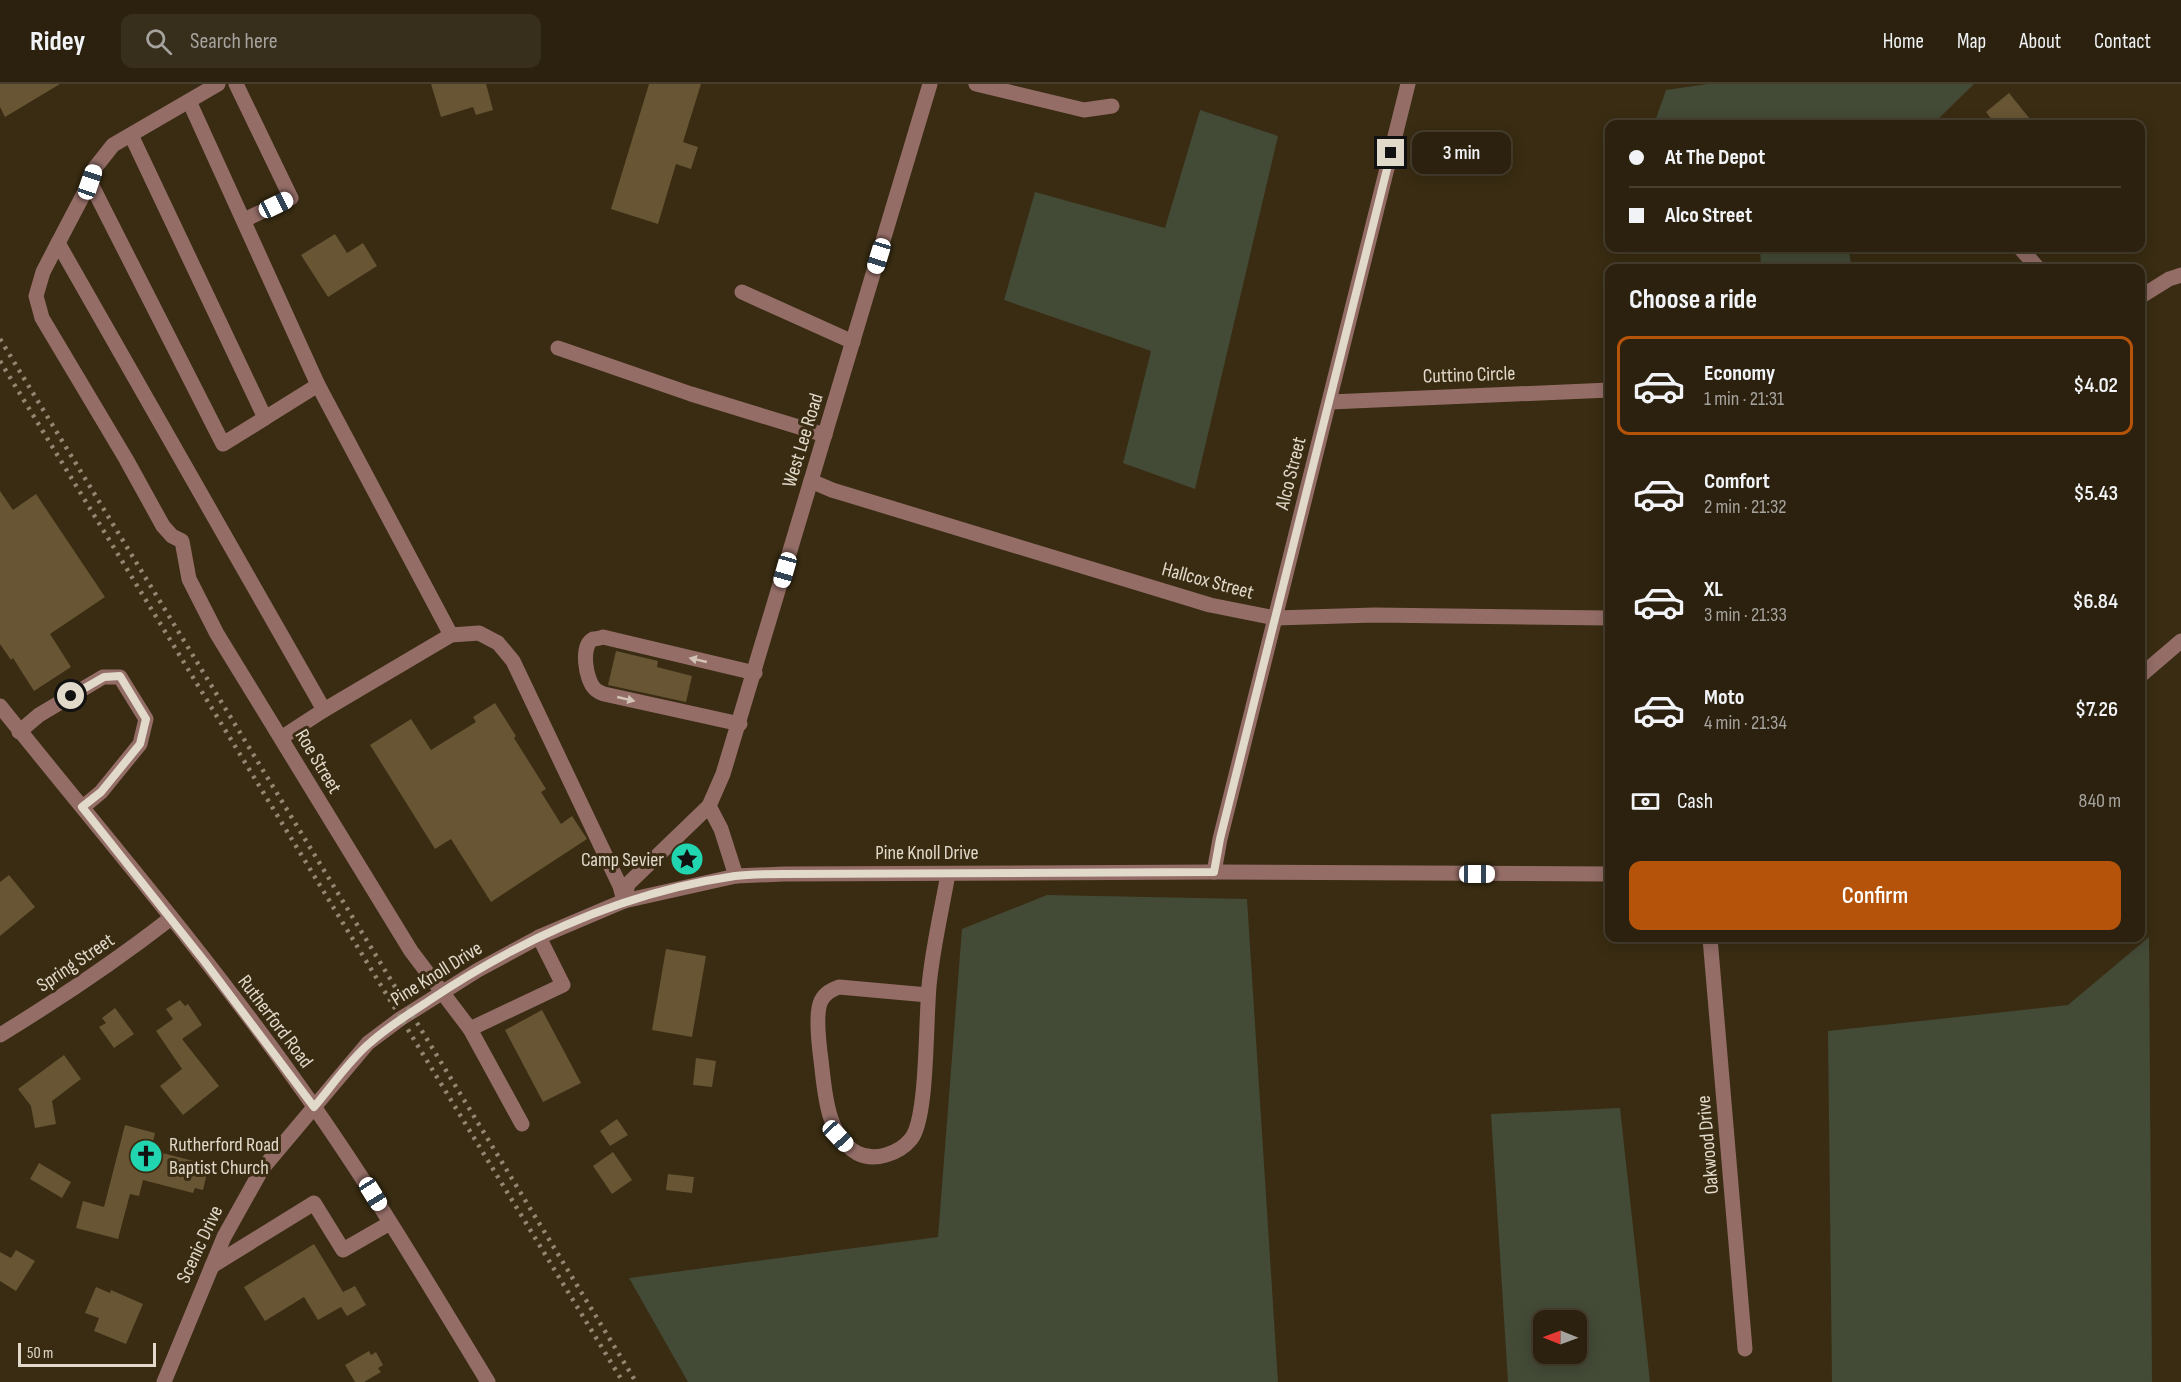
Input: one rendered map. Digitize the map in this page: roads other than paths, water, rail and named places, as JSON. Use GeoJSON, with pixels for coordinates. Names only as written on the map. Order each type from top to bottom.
{"type":"FeatureCollection","features":[{"type":"Feature","properties":{"kind":"street"},"geometry":{"type":"LineString","coordinates":[[218,84],[113,145],[94,169],[90,182],[58,243],[324,710]]}},
{"type":"Feature","properties":{"kind":"street"},"geometry":{"type":"LineString","coordinates":[[236,84],[291,198],[244,220]]}},
{"type":"Feature","properties":{"kind":"street","name":"West Lee Road"},"geometry":{"type":"LineString","coordinates":[[624,901],[628,884],[709,806],[723,774],[740,724],[930,84]]}},
{"type":"Feature","properties":{"kind":"street"},"geometry":{"type":"LineString","coordinates":[[976,84],[1084,110],[1112,106]]}},
{"type":"Feature","properties":{"kind":"street","name":"Alco Street"},"geometry":{"type":"LineString","coordinates":[[1214,872],[1220,839],[1408,84]]}},
{"type":"Feature","properties":{"kind":"street"},"geometry":{"type":"LineString","coordinates":[[189,101],[318,386],[451,635]]}},
{"type":"Feature","properties":{"kind":"street"},"geometry":{"type":"LineString","coordinates":[[131,135],[265,418]]}},
{"type":"Feature","properties":{"kind":"street"},"geometry":{"type":"LineString","coordinates":[[90,182],[223,444],[318,386]]}},
{"type":"Feature","properties":{"kind":"street","name":"Roe Street"},"geometry":{"type":"LineString","coordinates":[[58,243],[43,272],[36,296],[42,318],[163,526],[172,536],[182,541],[184,559],[193,587],[218,634],[411,951],[470,1029],[522,1124]]}},
{"type":"Feature","properties":{"kind":"street"},"geometry":{"type":"LineString","coordinates":[[2024,252],[2034,264]]}},
{"type":"Feature","properties":{"kind":"street"},"geometry":{"type":"LineString","coordinates":[[2145,294],[2169,279],[2181,275]]}},
{"type":"Feature","properties":{"kind":"street"},"geometry":{"type":"LineString","coordinates":[[742,292],[853,342]]}},
{"type":"Feature","properties":{"kind":"street"},"geometry":{"type":"LineString","coordinates":[[558,348],[691,394],[825,435]]}},
{"type":"Feature","properties":{"kind":"street","name":"Cuttino Circle"},"geometry":{"type":"LineString","coordinates":[[1330,402],[1605,390]]}},
{"type":"Feature","properties":{"kind":"street","name":"Hallcox Street"},"geometry":{"type":"LineString","coordinates":[[812,481],[843,493],[1210,605],[1275,618],[1374,615],[1605,618]]}},
{"type":"Feature","properties":{"kind":"street"},"geometry":{"type":"LineString","coordinates":[[281,738],[451,635],[479,633],[498,643],[513,661],[620,886],[624,901]]}},
{"type":"Feature","properties":{"kind":"street"},"geometry":{"type":"LineString","coordinates":[[740,724],[604,694],[595,690],[591,683],[585,652],[593,639],[603,638],[755,673]]}},
{"type":"Feature","properties":{"kind":"street"},"geometry":{"type":"LineString","coordinates":[[2145,672],[2181,641]]}},
{"type":"Feature","properties":{"kind":"street"},"geometry":{"type":"LineString","coordinates":[[10,728],[39,715],[104,677],[120,676],[146,719],[140,744],[101,792],[82,807]]}},
{"type":"Feature","properties":{"kind":"street","name":"Rutherford Road"},"geometry":{"type":"LineString","coordinates":[[0,706],[10,728],[82,807],[171,918],[314,1107],[390,1222],[488,1382]]}},
{"type":"Feature","properties":{"kind":"street"},"geometry":{"type":"LineString","coordinates":[[709,806],[721,829],[736,876]]}},
{"type":"Feature","properties":{"kind":"street","name":"Pine Knoll Drive"},"geometry":{"type":"LineString","coordinates":[[314,1107],[368,1043],[400,1019],[478,970],[539,937],[624,901],[736,876],[1214,872],[1605,874]]}},
{"type":"Feature","properties":{"kind":"street"},"geometry":{"type":"LineString","coordinates":[[928,995],[839,987],[828,992],[820,1002],[820,1048],[824,1087],[832,1123],[838,1136],[848,1148],[863,1156],[881,1157],[897,1151],[912,1139],[921,1109],[928,995],[948,874]]}},
{"type":"Feature","properties":{"kind":"street","name":"Spring Street"},"geometry":{"type":"LineString","coordinates":[[0,1035],[56,1001],[133,948],[171,918]]}},
{"type":"Feature","properties":{"kind":"street"},"geometry":{"type":"LineString","coordinates":[[470,1029],[563,985],[539,937]]}},
{"type":"Feature","properties":{"kind":"street","name":"Oakwood Drive"},"geometry":{"type":"LineString","coordinates":[[1710,942],[1745,1349]]}},
{"type":"Feature","properties":{"kind":"street","name":"Scenic Drive"},"geometry":{"type":"LineString","coordinates":[[164,1382],[232,1220],[262,1169],[314,1107]]}},
{"type":"Feature","properties":{"kind":"street"},"geometry":{"type":"LineString","coordinates":[[212,1266],[314,1203],[344,1250],[390,1222]]}},
{"type":"Feature","properties":{"kind":"railway"},"geometry":{"type":"LineString","coordinates":[[0,339],[636,1382]]}},
{"type":"Feature","properties":{"kind":"railway"},"geometry":{"type":"LineString","coordinates":[[0,361],[623,1382]]}},
{"type":"Feature","properties":{"kind":"place","name":"Camp Sevier"},"geometry":{"type":"Point","coordinates":[687,859]}},
{"type":"Feature","properties":{"kind":"place","name":"Rutherford Road Baptist Church"},"geometry":{"type":"Point","coordinates":[146,1156]}}]}
